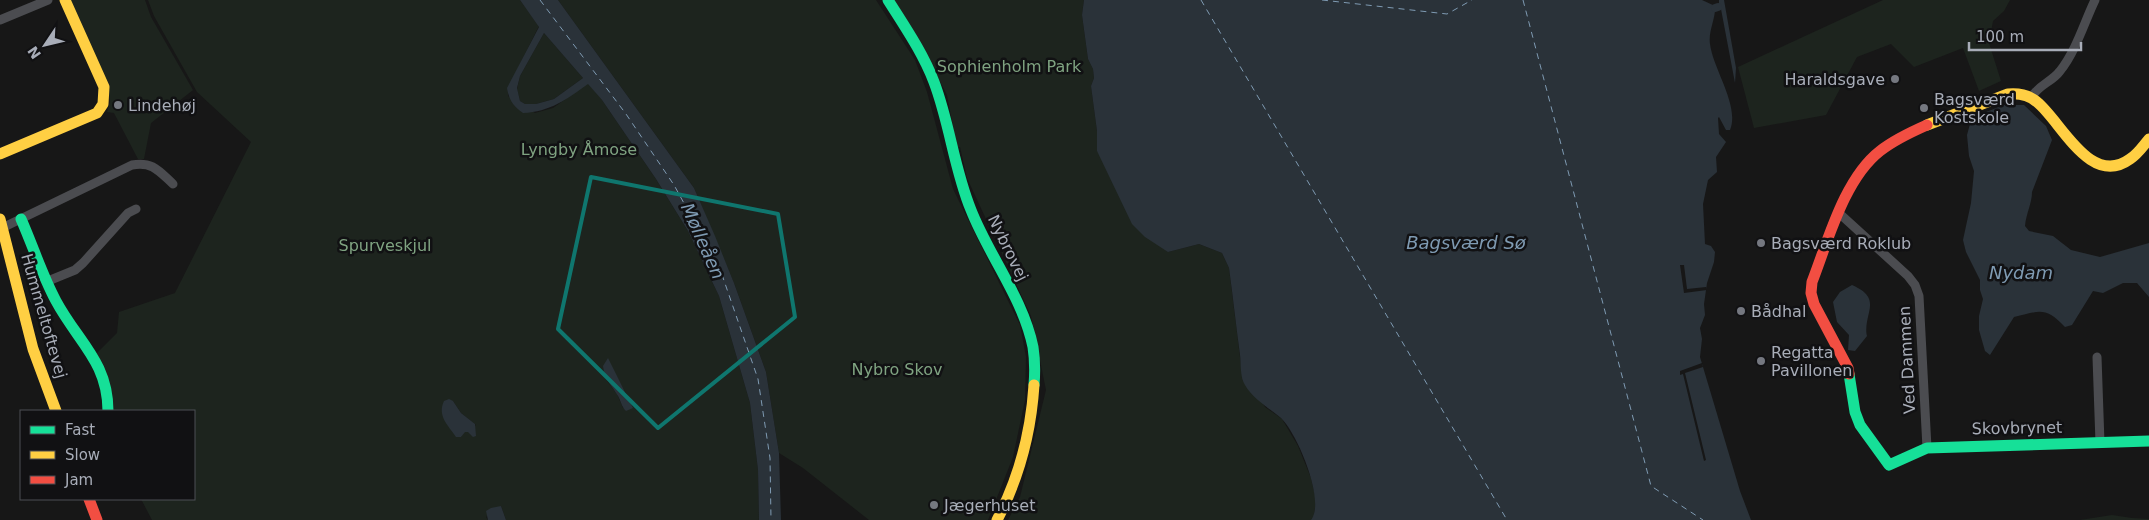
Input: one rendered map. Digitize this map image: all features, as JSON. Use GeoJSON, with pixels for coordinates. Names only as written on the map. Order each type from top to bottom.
{"type":"FeatureCollection","features":[{"type":"Feature","properties":{"kind":"street"},"geometry":{"type":"LineString","coordinates":[[0,20],[48,0]]}},
{"type":"Feature","properties":{"kind":"street"},"geometry":{"type":"LineString","coordinates":[[0,154],[97,113],[105,101],[104,87],[65,0]]}},
{"type":"Feature","properties":{"kind":"street","name":"Nybrovej"},"geometry":{"type":"LineString","coordinates":[[888,0],[930,70],[939,96],[958,174],[968,202],[1022,317],[1032,343],[1034,356],[1028,433],[1014,483],[997,520]]}},
{"type":"Feature","properties":{"kind":"street"},"geometry":{"type":"LineString","coordinates":[[2032,98],[2036,90],[2051,80],[2065,64],[2095,0]]}},
{"type":"Feature","properties":{"kind":"street"},"geometry":{"type":"LineString","coordinates":[[1840,214],[1860,173],[1870,160],[1892,142],[2008,94],[2022,93],[2032,98],[2084,156],[2100,165],[2117,166],[2126,162],[2149,139]]}},
{"type":"Feature","properties":{"kind":"street","name":"Hummeltoftevej"},"geometry":{"type":"LineString","coordinates":[[56,410],[33,349],[1,224],[21,219],[132,165],[143,163],[154,167],[173,184]]}},
{"type":"Feature","properties":{"kind":"street"},"geometry":{"type":"LineString","coordinates":[[48,281],[75,270],[128,213],[136,209]]}},
{"type":"Feature","properties":{"kind":"street","name":"Skovbrynet"},"geometry":{"type":"LineString","coordinates":[[1840,214],[1812,282],[1811,293],[1814,304],[1843,357],[1851,383],[1854,412],[1860,425],[1889,465],[1926,448],[2149,441]]}},
{"type":"Feature","properties":{"kind":"street","name":"Ved Dammen"},"geometry":{"type":"LineString","coordinates":[[1840,214],[1908,276],[1915,285],[1919,296],[1926,448]]}},
{"type":"Feature","properties":{"kind":"street"},"geometry":{"type":"LineString","coordinates":[[21,219],[64,314],[96,358],[102,371],[108,385],[108,410]]}},
{"type":"Feature","properties":{"kind":"street"},"geometry":{"type":"LineString","coordinates":[[2097,357],[2100,443]]}},
{"type":"Feature","properties":{"kind":"street"},"geometry":{"type":"LineString","coordinates":[[89,500],[98,520]]}},
{"type":"Feature","properties":{"kind":"highlighted area"},"geometry":{"type":"Polygon","coordinates":[[[591,177],[778,214],[795,317],[658,428],[558,329],[591,177]]]}},
{"type":"Feature","properties":{"kind":"green space"},"geometry":{"type":"Polygon","coordinates":[[[68,0],[145,0],[151,17],[193,90],[151,123],[144,159],[138,159],[114,113],[107,112],[110,102],[108,88],[68,0]]]}},
{"type":"Feature","properties":{"kind":"green space","name":"Spurveskjul"},"geometry":{"type":"Polygon","coordinates":[[[148,0],[520,0],[539,26],[508,88],[508,96],[535,113],[553,108],[588,83],[602,100],[656,179],[688,231],[719,296],[750,403],[758,470],[759,520],[506,520],[501,506],[486,517],[488,520],[152,520],[142,500],[195,500],[195,410],[111,410],[96,354],[117,333],[119,312],[175,293],[251,142],[197,92],[154,16],[148,0]],[[612,369],[605,378],[617,394],[623,408],[630,400],[612,369]],[[453,401],[461,437],[464,432],[468,432],[476,425],[461,413],[453,401]]]}},
{"type":"Feature","properties":{"kind":"green space","name":"Nybro Skov"},"geometry":{"type":"Polygon","coordinates":[[[558,0],[876,0],[915,60],[927,92],[953,189],[1020,325],[1026,357],[1025,400],[1013,457],[988,520],[869,520],[803,468],[779,453],[766,372],[734,283],[694,188],[558,0]]]}},
{"type":"Feature","properties":{"kind":"green space","name":"Sophienholm Park"},"geometry":{"type":"Polygon","coordinates":[[[894,0],[1084,0],[1082,15],[1088,59],[1093,69],[1094,78],[1091,86],[1097,131],[1097,151],[1168,252],[1199,244],[1222,253],[1229,268],[1241,365],[1265,407],[1282,419],[1298,446],[1311,478],[1316,500],[1314,516],[1311,520],[1008,520],[1020,497],[1046,390],[1031,316],[967,178],[960,147],[957,148],[947,95],[915,33],[894,0]]]}},
{"type":"Feature","properties":{"kind":"green space"},"geometry":{"type":"Polygon","coordinates":[[[1883,0],[2010,0],[2004,11],[1993,21],[1989,43],[2001,81],[1979,91],[1963,48],[1914,67],[1891,44],[1857,57],[1826,115],[1754,128],[1738,67],[1883,0]]]}},
{"type":"Feature","properties":{"kind":"green space","name":"Lyngby Åmose"},"geometry":{"type":"Polygon","coordinates":[[[544,33],[583,78],[554,99],[536,104],[525,104],[520,101],[517,89],[520,76],[544,33]]]}},
{"type":"Feature","properties":{"kind":"green space"},"geometry":{"type":"Polygon","coordinates":[[[2112,515],[2149,519],[2149,520],[2080,520],[2112,515]]]}},
{"type":"Feature","properties":{"kind":"water","name":"Mølleåen"},"geometry":{"type":"Polygon","coordinates":[[[520,0],[558,0],[694,188],[734,283],[766,372],[779,453],[781,520],[759,520],[758,470],[750,403],[719,296],[688,231],[656,179],[602,100],[588,84],[558,104],[533,112],[523,113],[510,99],[507,88],[539,27],[520,0]],[[544,33],[520,76],[517,88],[520,101],[525,104],[536,104],[554,99],[583,78],[544,33]]]}},
{"type":"Feature","properties":{"kind":"water","name":"Bagsværd Sø"},"geometry":{"type":"Polygon","coordinates":[[[1084,0],[1702,0],[1715,6],[1710,44],[1729,99],[1732,120],[1730,130],[1726,130],[1718,118],[1719,134],[1726,142],[1716,157],[1717,172],[1708,180],[1703,204],[1705,244],[1711,246],[1715,252],[1714,262],[1707,283],[1704,304],[1705,315],[1700,328],[1702,339],[1700,357],[1740,491],[1751,520],[1311,520],[1315,511],[1315,498],[1308,468],[1295,438],[1281,418],[1257,399],[1243,382],[1229,268],[1222,253],[1199,244],[1168,252],[1145,237],[1132,224],[1097,151],[1097,131],[1091,86],[1094,78],[1093,69],[1088,59],[1082,15],[1084,0]]]}},
{"type":"Feature","properties":{"kind":"water"},"geometry":{"type":"Polygon","coordinates":[[[1719,0],[1724,0],[1736,68],[1735,83],[1721,9],[1719,9],[1719,0]]]}},
{"type":"Feature","properties":{"kind":"water","name":"Nydam"},"geometry":{"type":"Polygon","coordinates":[[[2004,105],[2024,105],[2046,126],[2052,140],[2032,192],[2025,226],[2029,231],[2053,236],[2071,250],[2100,257],[2149,243],[2149,297],[2137,283],[2123,283],[2103,293],[2093,291],[2072,325],[2065,327],[2052,316],[2042,312],[2014,317],[1990,355],[1985,351],[1979,330],[1979,316],[1983,299],[1980,290],[1980,280],[1966,252],[1963,240],[1971,203],[1974,171],[1969,156],[1967,135],[1970,124],[1981,114],[2004,105]]]}},
{"type":"Feature","properties":{"kind":"water"},"geometry":{"type":"Polygon","coordinates":[[[1852,285],[1862,290],[1870,301],[1867,336],[1855,351],[1848,350],[1849,335],[1837,322],[1833,302],[1840,292],[1852,285]]]}},
{"type":"Feature","properties":{"kind":"water"},"geometry":{"type":"Polygon","coordinates":[[[608,358],[633,408],[626,411],[605,375],[603,366],[608,358]]]}},
{"type":"Feature","properties":{"kind":"water"},"geometry":{"type":"Polygon","coordinates":[[[449,399],[453,401],[461,413],[475,424],[476,436],[473,437],[468,432],[465,432],[461,437],[456,437],[447,424],[442,411],[444,401],[449,399]]]}},
{"type":"Feature","properties":{"kind":"water"},"geometry":{"type":"Polygon","coordinates":[[[501,506],[506,520],[488,520],[486,511],[501,506]]]}},
{"type":"Feature","properties":{"kind":"pier"},"geometry":{"type":"Polygon","coordinates":[[[1680,265],[1684,265],[1687,289],[1706,287],[1707,290],[1684,293],[1680,265]]]}},
{"type":"Feature","properties":{"kind":"pier"},"geometry":{"type":"Polygon","coordinates":[[[1702,363],[1703,367],[1685,373],[1706,460],[1704,461],[1683,374],[1680,375],[1680,371],[1702,363]]]}},
{"type":"Feature","properties":{"kind":"ferry route"},"geometry":{"type":"LineString","coordinates":[[540,0],[626,114],[674,185],[720,269],[758,379],[770,458],[771,520]]}},
{"type":"Feature","properties":{"kind":"ferry route"},"geometry":{"type":"LineString","coordinates":[[1201,0],[1507,520]]}},
{"type":"Feature","properties":{"kind":"ferry route"},"geometry":{"type":"LineString","coordinates":[[1322,0],[1447,14],[1472,0]]}},
{"type":"Feature","properties":{"kind":"ferry route"},"geometry":{"type":"LineString","coordinates":[[1523,0],[1651,486],[1703,520]]}},
{"type":"Feature","properties":{"kind":"traffic: fast"},"geometry":{"type":"LineString","coordinates":[[888,0],[930,71],[944,114],[960,179],[971,210],[1022,311],[1033,347],[1034,385]]}},
{"type":"Feature","properties":{"kind":"traffic: fast"},"geometry":{"type":"LineString","coordinates":[[21,219],[56,301],[97,365],[107,394],[108,410]]}},
{"type":"Feature","properties":{"kind":"traffic: fast"},"geometry":{"type":"LineString","coordinates":[[1849,374],[1855,412],[1860,425],[1889,465],[1927,448],[2149,441]]}},
{"type":"Feature","properties":{"kind":"traffic: slow"},"geometry":{"type":"LineString","coordinates":[[0,154],[97,113],[103,104],[104,87],[65,0]]}},
{"type":"Feature","properties":{"kind":"traffic: slow"},"geometry":{"type":"LineString","coordinates":[[1927,125],[2008,94],[2016,94],[2027,96],[2037,102],[2089,159],[2102,165],[2116,166],[2130,159],[2149,139]]}},
{"type":"Feature","properties":{"kind":"traffic: slow"},"geometry":{"type":"LineString","coordinates":[[0,219],[33,349],[56,410]]}},
{"type":"Feature","properties":{"kind":"traffic: slow"},"geometry":{"type":"LineString","coordinates":[[997,520],[1012,488],[1023,454],[1030,420],[1034,385]]}},
{"type":"Feature","properties":{"kind":"traffic: jam"},"geometry":{"type":"LineString","coordinates":[[1849,374],[1848,368],[1814,304],[1811,293],[1812,282],[1831,230],[1856,178],[1867,163],[1880,151],[1909,133],[1927,125]]}},
{"type":"Feature","properties":{"kind":"traffic: jam"},"geometry":{"type":"LineString","coordinates":[[89,500],[97,520]]}},
{"type":"Feature","properties":{"kind":"place","name":"Haraldsgave"},"geometry":{"type":"Point","coordinates":[1895,79]}},
{"type":"Feature","properties":{"kind":"place","name":"Lindehøj"},"geometry":{"type":"Point","coordinates":[118,105]}},
{"type":"Feature","properties":{"kind":"place","name":"Bagsværd Kostskole"},"geometry":{"type":"Point","coordinates":[1924,108]}},
{"type":"Feature","properties":{"kind":"place","name":"Bagsværd Roklub"},"geometry":{"type":"Point","coordinates":[1761,243]}},
{"type":"Feature","properties":{"kind":"place","name":"Bådhal"},"geometry":{"type":"Point","coordinates":[1741,311]}},
{"type":"Feature","properties":{"kind":"place","name":"Regatta Pavillonen"},"geometry":{"type":"Point","coordinates":[1761,361]}},
{"type":"Feature","properties":{"kind":"place","name":"Jægerhuset"},"geometry":{"type":"Point","coordinates":[934,505]}}]}
